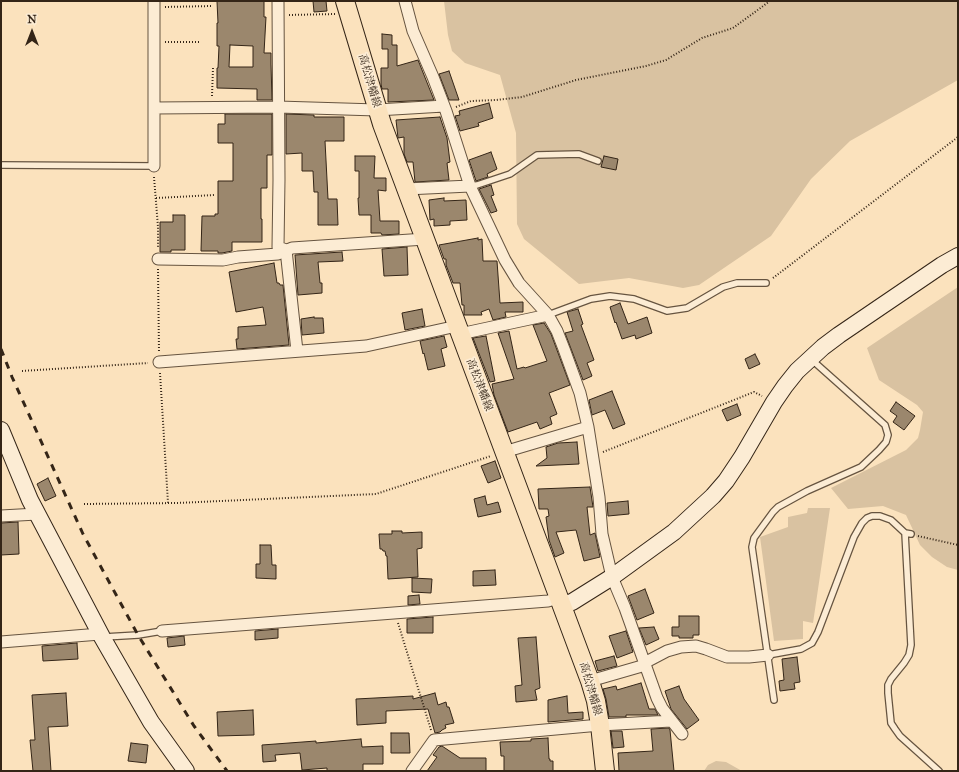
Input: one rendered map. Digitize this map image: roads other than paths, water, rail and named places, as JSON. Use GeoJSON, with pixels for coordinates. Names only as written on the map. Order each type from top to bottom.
{"type":"FeatureCollection","features":[{"type":"Feature","properties":{"kind":"main road","name":"高松津幡線"},"geometry":{"type":"LineString","coordinates":[[347,7],[377,110],[590,681],[596,701],[605,771]]}},
{"type":"Feature","properties":{"kind":"street"},"geometry":{"type":"LineString","coordinates":[[278,1],[278,247],[286,250]]}},
{"type":"Feature","properties":{"kind":"street"},"geometry":{"type":"LineString","coordinates":[[405,1],[412,31],[445,108],[470,186],[505,260],[519,283],[548,315],[557,331],[564,349],[580,393],[588,427],[599,497],[602,534],[612,577],[660,703],[671,721],[682,734]]}},
{"type":"Feature","properties":{"kind":"street"},"geometry":{"type":"LineString","coordinates":[[154,4],[154,166]]}},
{"type":"Feature","properties":{"kind":"street"},"geometry":{"type":"LineString","coordinates":[[154,108],[278,107],[377,110],[445,108]]}},
{"type":"Feature","properties":{"kind":"street"},"geometry":{"type":"LineString","coordinates":[[406,189],[470,186]]}},
{"type":"Feature","properties":{"kind":"street"},"geometry":{"type":"LineString","coordinates":[[158,259],[223,260],[238,257],[278,254],[292,248],[425,239]]}},
{"type":"Feature","properties":{"kind":"street"},"geometry":{"type":"LineString","coordinates":[[286,250],[298,352]]}},
{"type":"Feature","properties":{"kind":"street"},"geometry":{"type":"LineString","coordinates":[[162,630],[548,601],[572,602],[612,577],[674,532],[713,496],[742,457],[785,386],[810,358],[839,335],[942,265],[958,256]]}},
{"type":"Feature","properties":{"kind":"street"},"geometry":{"type":"LineString","coordinates":[[159,362],[366,346],[548,315]]}},
{"type":"Feature","properties":{"kind":"street"},"geometry":{"type":"LineString","coordinates":[[504,452],[588,427]]}},
{"type":"Feature","properties":{"kind":"street"},"geometry":{"type":"LineString","coordinates":[[1,430],[30,500],[101,636],[151,722],[186,771]]}},
{"type":"Feature","properties":{"kind":"street"},"geometry":{"type":"LineString","coordinates":[[1,516],[37,514]]}},
{"type":"Feature","properties":{"kind":"street"},"geometry":{"type":"LineString","coordinates":[[1,642],[101,636]]}},
{"type":"Feature","properties":{"kind":"street"},"geometry":{"type":"LineString","coordinates":[[590,681],[642,666],[667,651],[681,647],[696,646],[727,657],[768,655]]}},
{"type":"Feature","properties":{"kind":"street"},"geometry":{"type":"LineString","coordinates":[[412,771],[434,740],[600,725],[671,721]]}},
{"type":"Feature","properties":{"kind":"lane"},"geometry":{"type":"LineString","coordinates":[[470,186],[510,174],[537,155],[579,154],[598,161]]}},
{"type":"Feature","properties":{"kind":"lane"},"geometry":{"type":"LineString","coordinates":[[1,165],[154,166]]}},
{"type":"Feature","properties":{"kind":"lane"},"geometry":{"type":"LineString","coordinates":[[548,315],[590,300],[610,296],[634,299],[668,311],[687,308],[722,287],[737,284],[766,283]]}},
{"type":"Feature","properties":{"kind":"lane"},"geometry":{"type":"LineString","coordinates":[[774,700],[752,547],[754,538],[778,507],[807,491],[861,467],[886,442],[888,435],[885,425],[810,358]]}},
{"type":"Feature","properties":{"kind":"lane"},"geometry":{"type":"LineString","coordinates":[[768,655],[801,649],[812,643],[818,632],[854,536],[862,523],[867,518],[872,516],[880,516],[891,520],[908,534],[911,645],[909,655],[888,685],[892,723],[900,736],[938,771]]}},
{"type":"Feature","properties":{"kind":"lane"},"geometry":{"type":"LineString","coordinates":[[101,636],[138,635],[162,630]]}},
{"type":"Feature","properties":{"kind":"railway"},"geometry":{"type":"LineString","coordinates":[[1,349],[12,377],[83,534],[138,635],[194,726],[227,771]]}}]}
